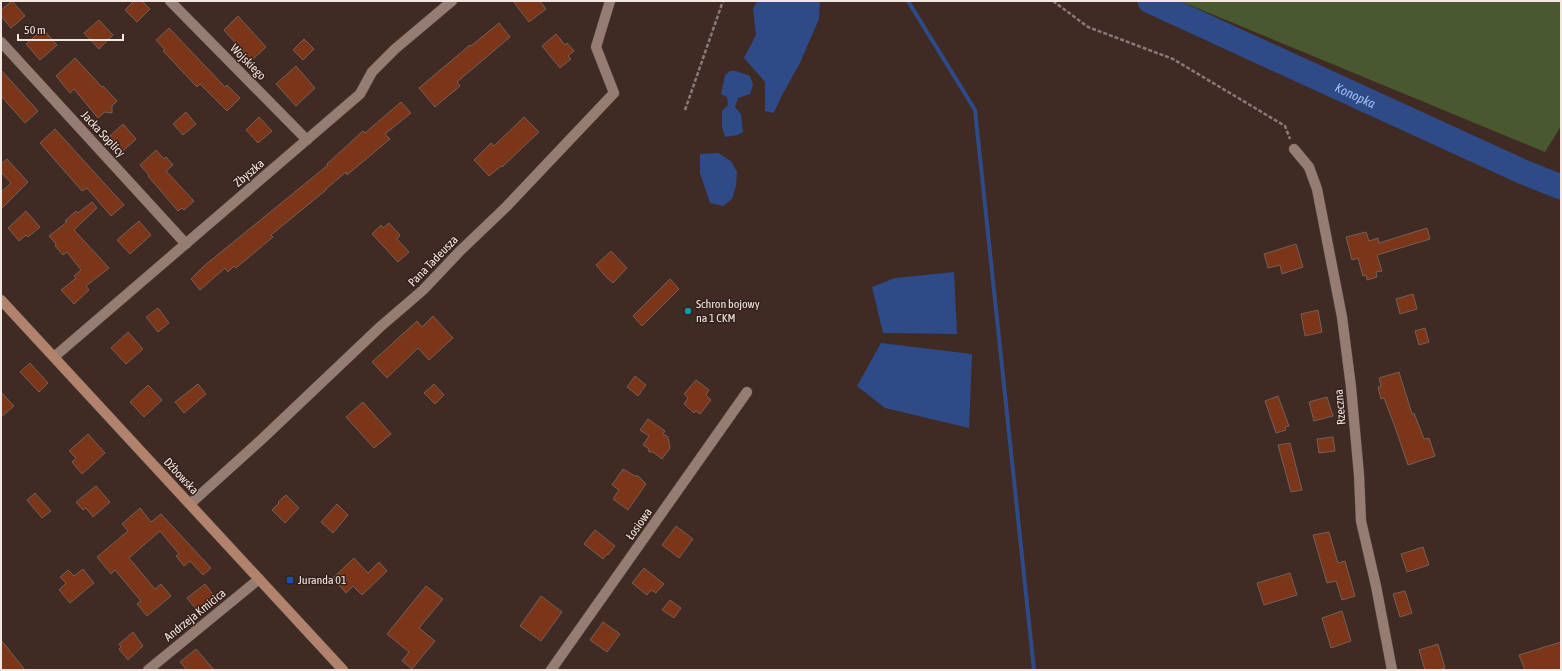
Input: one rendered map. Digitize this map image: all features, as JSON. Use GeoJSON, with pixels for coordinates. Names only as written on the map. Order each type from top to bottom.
{"type":"FeatureCollection","features":[{"type":"Feature","properties":{"kind":"main road","name":"Dźbowska"},"geometry":{"type":"LineString","coordinates":[[1,300],[343,670]]}},
{"type":"Feature","properties":{"kind":"street","name":"Wojskiego"},"geometry":{"type":"LineString","coordinates":[[170,1],[307,140]]}},
{"type":"Feature","properties":{"kind":"street","name":"Zbyszka"},"geometry":{"type":"LineString","coordinates":[[54,357],[360,94],[372,72],[395,49],[452,1]]}},
{"type":"Feature","properties":{"kind":"street","name":"Pana Tadeusza"},"geometry":{"type":"LineString","coordinates":[[190,504],[262,439],[380,327],[423,290],[460,251],[506,207],[614,93],[596,47],[610,1]]}},
{"type":"Feature","properties":{"kind":"street","name":"Jacka Soplicy"},"geometry":{"type":"LineString","coordinates":[[1,42],[186,244]]}},
{"type":"Feature","properties":{"kind":"street","name":"Rzeczna"},"geometry":{"type":"LineString","coordinates":[[1294,149],[1309,167],[1317,189],[1340,309],[1351,387],[1362,521],[1392,670]]}},
{"type":"Feature","properties":{"kind":"street","name":"Łosiowa"},"geometry":{"type":"LineString","coordinates":[[551,670],[747,392]]}},
{"type":"Feature","properties":{"kind":"street","name":"Andrzeja Kmicica"},"geometry":{"type":"LineString","coordinates":[[148,670],[259,579]]}},
{"type":"Feature","properties":{"kind":"path"},"geometry":{"type":"LineString","coordinates":[[685,110],[723,1]]}},
{"type":"Feature","properties":{"kind":"path"},"geometry":{"type":"LineString","coordinates":[[1053,1],[1088,27],[1173,58],[1286,126],[1294,149]]}},
{"type":"Feature","properties":{"kind":"green space"},"geometry":{"type":"Polygon","coordinates":[[[1180,1],[1561,1],[1561,126],[1545,152],[1180,1]]]}},
{"type":"Feature","properties":{"kind":"water"},"geometry":{"type":"Polygon","coordinates":[[[757,1],[820,1],[819,19],[800,63],[774,113],[765,111],[765,82],[744,58],[756,35],[753,9],[757,1]]]}},
{"type":"Feature","properties":{"kind":"water"},"geometry":{"type":"Polygon","coordinates":[[[730,71],[736,71],[750,76],[753,85],[750,94],[738,98],[735,107],[741,114],[743,132],[738,135],[725,137],[722,127],[722,111],[728,105],[727,97],[721,94],[725,75],[730,71]]]}},
{"type":"Feature","properties":{"kind":"water"},"geometry":{"type":"Polygon","coordinates":[[[718,153],[731,161],[737,172],[736,186],[732,199],[723,206],[710,203],[700,173],[700,154],[718,153]]]}},
{"type":"Feature","properties":{"kind":"water"},"geometry":{"type":"Polygon","coordinates":[[[954,272],[957,334],[883,333],[872,287],[895,278],[954,272]]]}},
{"type":"Feature","properties":{"kind":"water"},"geometry":{"type":"Polygon","coordinates":[[[881,343],[972,354],[969,428],[885,408],[857,386],[881,343]]]}},
{"type":"Feature","properties":{"kind":"building"},"geometry":{"type":"Polygon","coordinates":[[[12,1],[25,16],[11,28],[1,16],[1,10],[12,1]]]}},
{"type":"Feature","properties":{"kind":"building"},"geometry":{"type":"Polygon","coordinates":[[[134,1],[142,1],[150,9],[137,22],[125,10],[134,1]]]}},
{"type":"Feature","properties":{"kind":"building"},"geometry":{"type":"Polygon","coordinates":[[[513,1],[540,1],[546,9],[529,22],[513,1]]]}},
{"type":"Feature","properties":{"kind":"building"},"geometry":{"type":"Polygon","coordinates":[[[238,16],[266,47],[251,61],[224,30],[238,16]]]}},
{"type":"Feature","properties":{"kind":"building"},"geometry":{"type":"Polygon","coordinates":[[[99,20],[113,35],[99,49],[84,33],[99,20]]]}},
{"type":"Feature","properties":{"kind":"building"},"geometry":{"type":"Polygon","coordinates":[[[499,23],[510,37],[457,82],[460,86],[435,107],[419,88],[470,45],[471,46],[499,23]]]}},
{"type":"Feature","properties":{"kind":"building"},"geometry":{"type":"Polygon","coordinates":[[[169,28],[225,87],[227,85],[240,98],[227,111],[200,84],[197,87],[163,51],[165,50],[156,40],[169,28]]]}},
{"type":"Feature","properties":{"kind":"building"},"geometry":{"type":"Polygon","coordinates":[[[43,29],[57,45],[40,60],[26,44],[43,29]]]}},
{"type":"Feature","properties":{"kind":"building"},"geometry":{"type":"Polygon","coordinates":[[[556,34],[565,45],[567,43],[574,51],[568,56],[571,59],[560,68],[542,46],[556,34]]]}},
{"type":"Feature","properties":{"kind":"building"},"geometry":{"type":"Polygon","coordinates":[[[304,39],[314,49],[303,60],[293,50],[304,39]]]}},
{"type":"Feature","properties":{"kind":"building"},"geometry":{"type":"Polygon","coordinates":[[[75,58],[117,101],[112,106],[112,113],[105,112],[98,118],[74,89],[70,93],[56,76],[75,58]]]}},
{"type":"Feature","properties":{"kind":"building"},"geometry":{"type":"Polygon","coordinates":[[[296,66],[315,88],[296,106],[276,84],[296,66]]]}},
{"type":"Feature","properties":{"kind":"building"},"geometry":{"type":"Polygon","coordinates":[[[1,70],[38,111],[25,123],[1,96],[1,70]]]}},
{"type":"Feature","properties":{"kind":"building"},"geometry":{"type":"Polygon","coordinates":[[[401,102],[411,113],[385,134],[390,139],[347,175],[346,172],[271,235],[273,237],[236,268],[234,266],[228,272],[225,268],[200,290],[191,279],[204,266],[328,165],[327,164],[363,131],[365,133],[401,102]]]}},
{"type":"Feature","properties":{"kind":"building"},"geometry":{"type":"Polygon","coordinates":[[[186,112],[196,124],[183,135],[173,124],[186,112]]]}},
{"type":"Feature","properties":{"kind":"building"},"geometry":{"type":"Polygon","coordinates":[[[259,117],[272,131],[258,143],[246,130],[259,117]]]}},
{"type":"Feature","properties":{"kind":"building"},"geometry":{"type":"Polygon","coordinates":[[[524,117],[539,132],[502,167],[501,166],[489,176],[474,160],[491,143],[494,146],[524,117]]]}},
{"type":"Feature","properties":{"kind":"building"},"geometry":{"type":"Polygon","coordinates":[[[123,124],[136,139],[123,151],[110,136],[123,124]]]}},
{"type":"Feature","properties":{"kind":"building"},"geometry":{"type":"Polygon","coordinates":[[[55,129],[124,205],[111,216],[87,188],[82,191],[40,143],[55,129]]]}},
{"type":"Feature","properties":{"kind":"building"},"geometry":{"type":"Polygon","coordinates":[[[156,150],[164,159],[166,157],[173,165],[166,171],[194,201],[184,210],[182,208],[178,211],[140,165],[156,150]]]}},
{"type":"Feature","properties":{"kind":"building"},"geometry":{"type":"Polygon","coordinates":[[[7,159],[28,182],[1,209],[1,192],[11,183],[1,172],[1,164],[7,159]]]}},
{"type":"Feature","properties":{"kind":"building"},"geometry":{"type":"Polygon","coordinates":[[[92,202],[97,208],[74,230],[109,268],[86,286],[89,290],[74,304],[61,290],[76,278],[74,276],[81,270],[67,252],[63,255],[49,236],[67,222],[65,221],[76,211],[78,213],[92,202]]]}},
{"type":"Feature","properties":{"kind":"building"},"geometry":{"type":"Polygon","coordinates":[[[26,211],[40,227],[28,237],[26,235],[19,241],[8,228],[26,211]]]}},
{"type":"Feature","properties":{"kind":"building"},"geometry":{"type":"Polygon","coordinates":[[[139,221],[151,235],[130,254],[117,240],[139,221]]]}},
{"type":"Feature","properties":{"kind":"building"},"geometry":{"type":"Polygon","coordinates":[[[389,223],[400,235],[397,239],[409,252],[398,262],[372,234],[381,225],[383,228],[389,223]]]}},
{"type":"Feature","properties":{"kind":"building"},"geometry":{"type":"Polygon","coordinates":[[[1427,228],[1430,239],[1377,255],[1382,271],[1376,272],[1377,277],[1367,280],[1366,275],[1363,276],[1358,258],[1352,260],[1346,237],[1366,232],[1369,241],[1378,238],[1379,243],[1427,228]]]}},
{"type":"Feature","properties":{"kind":"building"},"geometry":{"type":"Polygon","coordinates":[[[1296,244],[1303,267],[1282,274],[1280,265],[1268,268],[1264,254],[1296,244]]]}},
{"type":"Feature","properties":{"kind":"building"},"geometry":{"type":"Polygon","coordinates":[[[611,251],[627,268],[613,283],[596,265],[611,251]]]}},
{"type":"Feature","properties":{"kind":"building"},"geometry":{"type":"Polygon","coordinates":[[[670,279],[679,289],[642,326],[633,316],[670,279]]]}},
{"type":"Feature","properties":{"kind":"building"},"geometry":{"type":"Polygon","coordinates":[[[1413,294],[1417,309],[1400,314],[1396,299],[1413,294]]]}},
{"type":"Feature","properties":{"kind":"building"},"geometry":{"type":"Polygon","coordinates":[[[158,308],[169,323],[158,332],[146,317],[158,308]]]}},
{"type":"Feature","properties":{"kind":"building"},"geometry":{"type":"Polygon","coordinates":[[[1318,310],[1322,332],[1305,336],[1301,314],[1318,310]]]}},
{"type":"Feature","properties":{"kind":"building"},"geometry":{"type":"Polygon","coordinates":[[[433,316],[453,338],[429,360],[418,348],[387,378],[372,362],[417,321],[422,327],[433,316]]]}},
{"type":"Feature","properties":{"kind":"building"},"geometry":{"type":"Polygon","coordinates":[[[1425,328],[1429,342],[1419,345],[1415,331],[1425,328]]]}},
{"type":"Feature","properties":{"kind":"building"},"geometry":{"type":"Polygon","coordinates":[[[128,332],[143,349],[126,364],[111,348],[128,332]]]}},
{"type":"Feature","properties":{"kind":"building"},"geometry":{"type":"Polygon","coordinates":[[[30,363],[48,383],[39,392],[20,372],[30,363]]]}},
{"type":"Feature","properties":{"kind":"building"},"geometry":{"type":"Polygon","coordinates":[[[1399,372],[1412,414],[1414,413],[1424,439],[1429,438],[1435,456],[1408,465],[1384,398],[1381,399],[1378,387],[1381,386],[1379,378],[1399,372]]]}},
{"type":"Feature","properties":{"kind":"building"},"geometry":{"type":"Polygon","coordinates":[[[635,376],[646,385],[638,396],[627,387],[635,376]]]}},
{"type":"Feature","properties":{"kind":"building"},"geometry":{"type":"Polygon","coordinates":[[[696,380],[709,390],[706,395],[711,400],[700,414],[696,411],[694,413],[684,404],[688,398],[684,394],[696,380]]]}},
{"type":"Feature","properties":{"kind":"building"},"geometry":{"type":"Polygon","coordinates":[[[198,384],[206,394],[184,413],[175,402],[198,384]]]}},
{"type":"Feature","properties":{"kind":"building"},"geometry":{"type":"Polygon","coordinates":[[[434,384],[444,395],[435,404],[424,393],[434,384]]]}},
{"type":"Feature","properties":{"kind":"building"},"geometry":{"type":"Polygon","coordinates":[[[148,385],[162,400],[144,417],[130,402],[148,385]]]}},
{"type":"Feature","properties":{"kind":"building"},"geometry":{"type":"Polygon","coordinates":[[[1,392],[14,406],[1,417],[1,392]]]}},
{"type":"Feature","properties":{"kind":"building"},"geometry":{"type":"Polygon","coordinates":[[[1278,396],[1289,426],[1285,427],[1286,430],[1276,433],[1265,401],[1278,396]]]}},
{"type":"Feature","properties":{"kind":"building"},"geometry":{"type":"Polygon","coordinates":[[[1327,397],[1333,416],[1314,421],[1309,402],[1327,397]]]}},
{"type":"Feature","properties":{"kind":"building"},"geometry":{"type":"Polygon","coordinates":[[[363,402],[391,434],[374,448],[346,417],[363,402]]]}},
{"type":"Feature","properties":{"kind":"building"},"geometry":{"type":"Polygon","coordinates":[[[648,419],[665,431],[663,434],[668,437],[670,448],[662,459],[653,452],[649,452],[648,448],[643,445],[649,436],[640,430],[648,419]]]}},
{"type":"Feature","properties":{"kind":"building"},"geometry":{"type":"Polygon","coordinates":[[[88,434],[105,453],[82,474],[72,462],[76,458],[69,451],[88,434]]]}},
{"type":"Feature","properties":{"kind":"building"},"geometry":{"type":"Polygon","coordinates":[[[1333,437],[1335,451],[1319,453],[1317,439],[1333,437]]]}},
{"type":"Feature","properties":{"kind":"building"},"geometry":{"type":"Polygon","coordinates":[[[1290,443],[1302,490],[1291,492],[1278,445],[1290,443]]]}},
{"type":"Feature","properties":{"kind":"building"},"geometry":{"type":"Polygon","coordinates":[[[623,469],[635,476],[638,476],[646,484],[628,510],[613,499],[619,490],[612,485],[623,469]]]}},
{"type":"Feature","properties":{"kind":"building"},"geometry":{"type":"Polygon","coordinates":[[[96,486],[110,502],[93,517],[86,508],[83,510],[76,502],[96,486]]]}},
{"type":"Feature","properties":{"kind":"building"},"geometry":{"type":"Polygon","coordinates":[[[35,493],[51,511],[42,518],[27,500],[35,493]]]}},
{"type":"Feature","properties":{"kind":"building"},"geometry":{"type":"Polygon","coordinates":[[[286,495],[299,508],[285,523],[272,510],[286,495]]]}},
{"type":"Feature","properties":{"kind":"building"},"geometry":{"type":"Polygon","coordinates":[[[337,504],[348,515],[333,533],[321,522],[337,504]]]}},
{"type":"Feature","properties":{"kind":"building"},"geometry":{"type":"Polygon","coordinates":[[[140,508],[151,522],[161,514],[211,568],[203,575],[190,561],[184,566],[176,556],[179,554],[160,531],[129,558],[155,589],[161,584],[171,596],[147,616],[137,604],[141,601],[115,570],[111,574],[97,557],[128,531],[122,524],[140,508]]]}},
{"type":"Feature","properties":{"kind":"building"},"geometry":{"type":"Polygon","coordinates":[[[676,526],[693,539],[679,558],[662,545],[676,526]]]}},
{"type":"Feature","properties":{"kind":"building"},"geometry":{"type":"Polygon","coordinates":[[[595,530],[615,546],[603,559],[584,544],[595,530]]]}},
{"type":"Feature","properties":{"kind":"building"},"geometry":{"type":"Polygon","coordinates":[[[1329,532],[1338,563],[1345,561],[1355,596],[1342,600],[1336,581],[1327,583],[1313,535],[1329,532]]]}},
{"type":"Feature","properties":{"kind":"building"},"geometry":{"type":"Polygon","coordinates":[[[1423,547],[1429,565],[1407,572],[1401,554],[1423,547]]]}},
{"type":"Feature","properties":{"kind":"building"},"geometry":{"type":"Polygon","coordinates":[[[354,558],[368,573],[379,562],[387,571],[362,595],[353,586],[346,593],[333,578],[354,558]]]}},
{"type":"Feature","properties":{"kind":"building"},"geometry":{"type":"Polygon","coordinates":[[[644,568],[664,584],[656,593],[651,590],[647,595],[632,583],[644,568]]]}},
{"type":"Feature","properties":{"kind":"building"},"geometry":{"type":"Polygon","coordinates":[[[83,569],[94,583],[70,603],[59,590],[66,583],[60,577],[68,570],[74,576],[83,569]]]}},
{"type":"Feature","properties":{"kind":"building"},"geometry":{"type":"Polygon","coordinates":[[[1290,573],[1297,595],[1264,605],[1257,583],[1290,573]]]}},
{"type":"Feature","properties":{"kind":"building"},"geometry":{"type":"Polygon","coordinates":[[[205,584],[218,601],[201,615],[187,598],[205,584]]]}},
{"type":"Feature","properties":{"kind":"building"},"geometry":{"type":"Polygon","coordinates":[[[426,586],[443,599],[419,628],[435,641],[412,669],[402,661],[409,652],[387,634],[426,586]]]}},
{"type":"Feature","properties":{"kind":"building"},"geometry":{"type":"Polygon","coordinates":[[[1405,591],[1412,613],[1400,617],[1393,594],[1405,591]]]}},
{"type":"Feature","properties":{"kind":"building"},"geometry":{"type":"Polygon","coordinates":[[[541,596],[562,612],[541,641],[520,626],[541,596]]]}},
{"type":"Feature","properties":{"kind":"building"},"geometry":{"type":"Polygon","coordinates":[[[670,600],[681,608],[674,618],[662,610],[670,600]]]}},
{"type":"Feature","properties":{"kind":"building"},"geometry":{"type":"Polygon","coordinates":[[[1342,611],[1351,641],[1331,648],[1322,618],[1342,611]]]}},
{"type":"Feature","properties":{"kind":"building"},"geometry":{"type":"Polygon","coordinates":[[[603,622],[620,634],[607,652],[590,640],[603,622]]]}},
{"type":"Feature","properties":{"kind":"building"},"geometry":{"type":"Polygon","coordinates":[[[133,632],[143,646],[128,660],[119,649],[121,647],[119,644],[133,632]]]}},
{"type":"Feature","properties":{"kind":"building"},"geometry":{"type":"Polygon","coordinates":[[[1,640],[25,670],[1,670],[1,640]]]}},
{"type":"Feature","properties":{"kind":"building"},"geometry":{"type":"Polygon","coordinates":[[[1561,642],[1561,670],[1525,670],[1519,655],[1561,642]]]}},
{"type":"Feature","properties":{"kind":"building"},"geometry":{"type":"Polygon","coordinates":[[[1438,644],[1445,668],[1438,670],[1425,670],[1419,650],[1438,644]]]}},
{"type":"Feature","properties":{"kind":"building"},"geometry":{"type":"Polygon","coordinates":[[[196,649],[214,670],[187,670],[180,662],[196,649]]]}},
{"type":"Feature","properties":{"kind":"waterway"},"geometry":{"type":"LineString","coordinates":[[908,1],[975,110],[1034,670]]}},
{"type":"Feature","properties":{"kind":"waterway","name":"Konopka"},"geometry":{"type":"LineString","coordinates":[[1150,1],[1521,171],[1561,187]]}},
{"type":"Feature","properties":{"kind":"place","name":"Schron bojowy na 1 CKM"},"geometry":{"type":"Point","coordinates":[688,311]}},
{"type":"Feature","properties":{"kind":"place","name":"Juranda 01"},"geometry":{"type":"Point","coordinates":[290,580]}}]}
